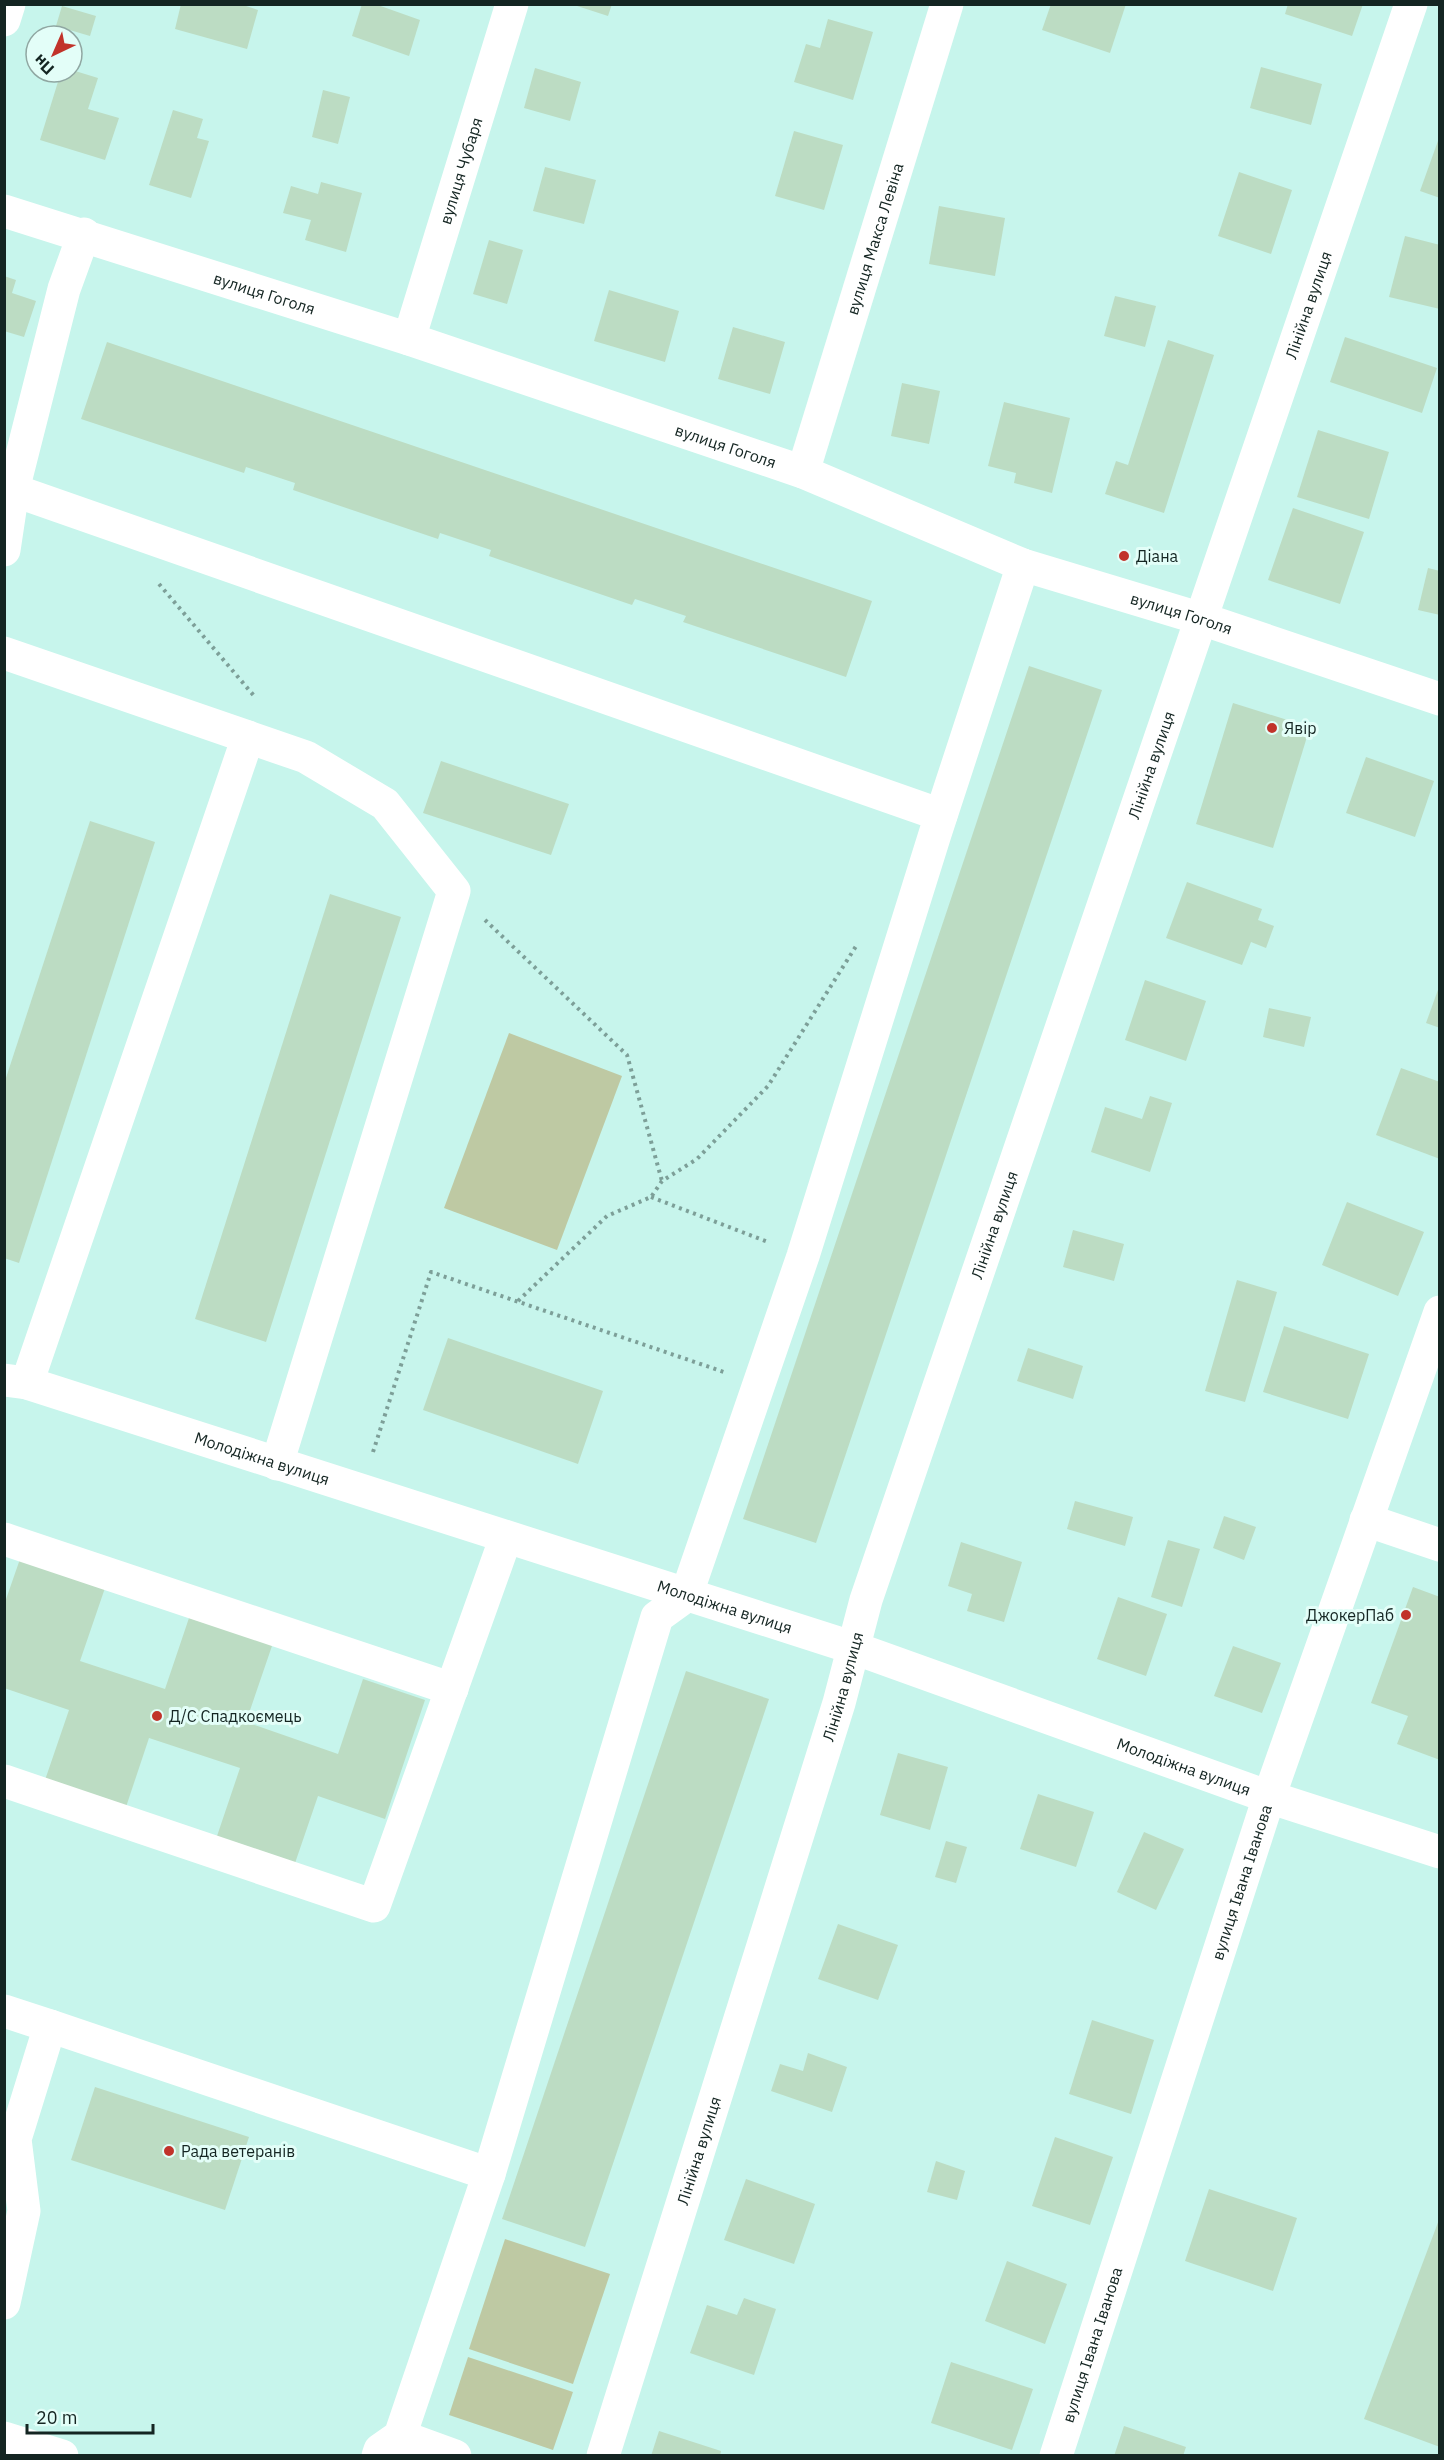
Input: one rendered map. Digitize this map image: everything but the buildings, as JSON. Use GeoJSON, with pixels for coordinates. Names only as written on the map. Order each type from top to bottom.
{"type":"FeatureCollection","features":[{"type":"Feature","properties":{"kind":"street"},"geometry":{"type":"LineString","coordinates":[[4,20],[9,4]]}},
{"type":"Feature","properties":{"kind":"street","name":"вулиця Чубаря"},"geometry":{"type":"LineString","coordinates":[[408,339],[512,4]]}},
{"type":"Feature","properties":{"kind":"street","name":"вулиця Макса Левіна"},"geometry":{"type":"LineString","coordinates":[[803,471],[947,4]]}},
{"type":"Feature","properties":{"kind":"street","name":"Лінійна вулиця"},"geometry":{"type":"LineString","coordinates":[[603,2456],[854,1648],[866,1600],[1411,4]]}},
{"type":"Feature","properties":{"kind":"street","name":"вулиця Гоголя"},"geometry":{"type":"LineString","coordinates":[[4,211],[84,234],[408,339],[803,471],[1023,565],[1202,619],[1440,699]]}},
{"type":"Feature","properties":{"kind":"street"},"geometry":{"type":"LineString","coordinates":[[4,550],[13,490],[64,289],[84,234]]}},
{"type":"Feature","properties":{"kind":"street"},"geometry":{"type":"LineString","coordinates":[[13,490],[941,815]]}},
{"type":"Feature","properties":{"kind":"street"},"geometry":{"type":"LineString","coordinates":[[455,2456],[389,2446],[489,2174],[657,1617],[686,1596],[803,1256],[941,815],[1023,565]]}},
{"type":"Feature","properties":{"kind":"street"},"geometry":{"type":"LineString","coordinates":[[4,652],[306,757],[385,804],[454,891],[277,1464]]}},
{"type":"Feature","properties":{"kind":"street"},"geometry":{"type":"LineString","coordinates":[[16,1381],[248,737]]}},
{"type":"Feature","properties":{"kind":"street","name":"вулиця Івана Іванова"},"geometry":{"type":"LineString","coordinates":[[1056,2456],[1269,1797],[1440,1312]]}},
{"type":"Feature","properties":{"kind":"street","name":"Молодіжна вулиця"},"geometry":{"type":"LineString","coordinates":[[16,1381],[854,1648],[1269,1797],[1440,1852]]}},
{"type":"Feature","properties":{"kind":"street"},"geometry":{"type":"LineString","coordinates":[[1366,1520],[1440,1545]]}},
{"type":"Feature","properties":{"kind":"street"},"geometry":{"type":"LineString","coordinates":[[4,1781],[374,1906],[506,1537]]}},
{"type":"Feature","properties":{"kind":"street"},"geometry":{"type":"LineString","coordinates":[[4,1539],[452,1689]]}},
{"type":"Feature","properties":{"kind":"street"},"geometry":{"type":"LineString","coordinates":[[4,2011],[489,2174]]}},
{"type":"Feature","properties":{"kind":"street"},"geometry":{"type":"LineString","coordinates":[[4,2302],[24,2211],[12,2186],[15,2139],[50,2026]]}},
{"type":"Feature","properties":{"kind":"street"},"geometry":{"type":"LineString","coordinates":[[4,2438],[62,2456]]}},
{"type":"Feature","properties":{"kind":"path"},"geometry":{"type":"LineString","coordinates":[[153,576],[260,703]]}},
{"type":"Feature","properties":{"kind":"path"},"geometry":{"type":"LineString","coordinates":[[454,891],[627,1055],[662,1181]]}},
{"type":"Feature","properties":{"kind":"path"},"geometry":{"type":"LineString","coordinates":[[518,1301],[607,1216],[651,1197],[662,1181],[697,1159],[768,1086],[864,935]]}},
{"type":"Feature","properties":{"kind":"path"},"geometry":{"type":"LineString","coordinates":[[651,1197],[803,1256]]}},
{"type":"Feature","properties":{"kind":"path"},"geometry":{"type":"LineString","coordinates":[[361,1490],[431,1272],[759,1384]]}},
{"type":"Feature","properties":{"kind":"green space"},"geometry":{"type":"Polygon","coordinates":[[[509,1033],[622,1076],[557,1250],[444,1208],[509,1033]]]}},
{"type":"Feature","properties":{"kind":"green space"},"geometry":{"type":"Polygon","coordinates":[[[505,2239],[610,2274],[573,2384],[469,2349],[505,2239]]]}},
{"type":"Feature","properties":{"kind":"green space"},"geometry":{"type":"Polygon","coordinates":[[[468,2357],[573,2392],[553,2450],[449,2415],[468,2357]]]}},
{"type":"Feature","properties":{"kind":"place","name":"Діана"},"geometry":{"type":"Point","coordinates":[1124,556]}},
{"type":"Feature","properties":{"kind":"place","name":"Явір"},"geometry":{"type":"Point","coordinates":[1272,728]}},
{"type":"Feature","properties":{"kind":"place","name":"ДжокерПаб"},"geometry":{"type":"Point","coordinates":[1406,1615]}},
{"type":"Feature","properties":{"kind":"place","name":"Д/С Спадкоємець"},"geometry":{"type":"Point","coordinates":[157,1716]}},
{"type":"Feature","properties":{"kind":"place","name":"Рада ветеранів"},"geometry":{"type":"Point","coordinates":[169,2151]}}]}
